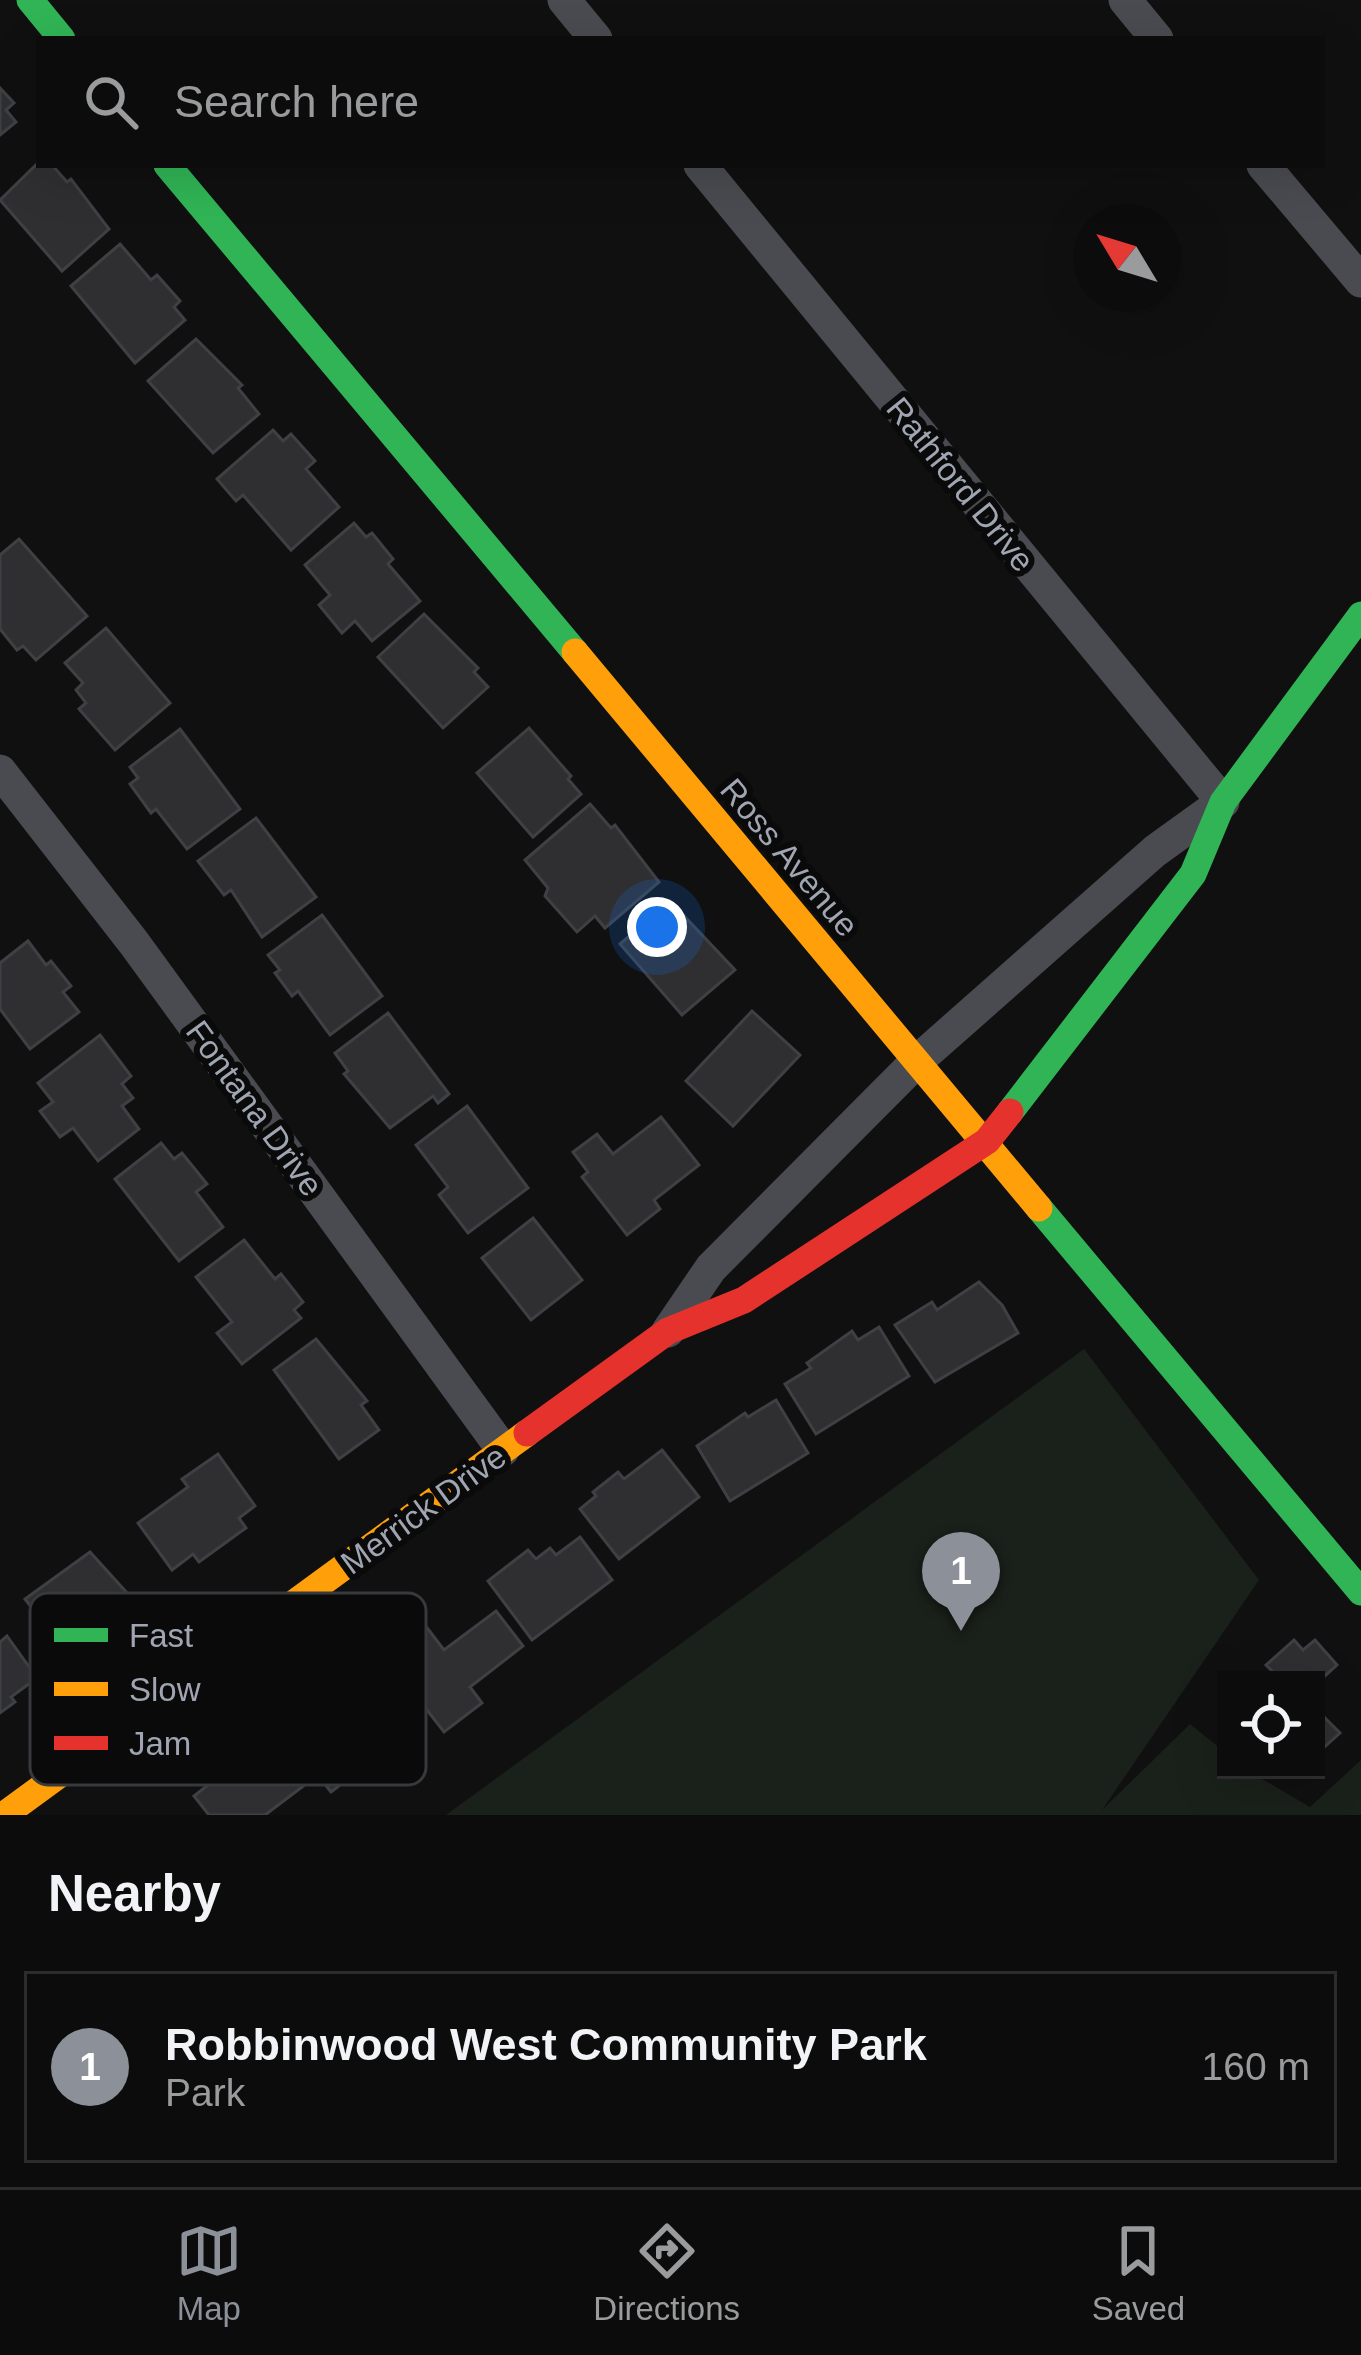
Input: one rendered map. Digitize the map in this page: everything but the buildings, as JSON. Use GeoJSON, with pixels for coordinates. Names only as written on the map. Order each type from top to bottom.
{"type":"FeatureCollection","features":[{"type":"Feature","properties":{"kind":"street"},"geometry":{"type":"LineString","coordinates":[[30,0],[60,36]]}},
{"type":"Feature","properties":{"kind":"street"},"geometry":{"type":"LineString","coordinates":[[564,0],[594,36]]}},
{"type":"Feature","properties":{"kind":"street"},"geometry":{"type":"LineString","coordinates":[[1125,0],[1155,36]]}},
{"type":"Feature","properties":{"kind":"street","name":"Ross Avenue"},"geometry":{"type":"LineString","coordinates":[[169,168],[1361,1592]]}},
{"type":"Feature","properties":{"kind":"street","name":"Rathford Drive"},"geometry":{"type":"LineString","coordinates":[[702,168],[1223,802]]}},
{"type":"Feature","properties":{"kind":"street"},"geometry":{"type":"LineString","coordinates":[[1266,168],[1361,281]]}},
{"type":"Feature","properties":{"kind":"street","name":"Merrick Drive"},"geometry":{"type":"LineString","coordinates":[[308,1593],[668,1331],[744,1300],[987,1142],[1193,874],[1223,802],[1361,615]]}},
{"type":"Feature","properties":{"kind":"street","name":"Fontana Drive"},"geometry":{"type":"LineString","coordinates":[[0,771],[134,943],[503,1450]]}},
{"type":"Feature","properties":{"kind":"street","name":"Merrick Drive"},"geometry":{"type":"LineString","coordinates":[[668,1331],[711,1268],[915,1063],[1155,851],[1223,802]]}},
{"type":"Feature","properties":{"kind":"street","name":"Merrick Drive"},"geometry":{"type":"LineString","coordinates":[[4,1815],[45,1785]]}},
{"type":"Feature","properties":{"kind":"shaded area"},"geometry":{"type":"Polygon","coordinates":[[[1084,1349],[1259,1580],[1102,1810],[1190,1724],[1217,1746],[1217,1779],[1262,1779],[1310,1807],[1361,1760],[1361,1815],[446,1815],[1084,1349]]]}},
{"type":"Feature","properties":{"kind":"traffic: fast"},"geometry":{"type":"LineString","coordinates":[[30,0],[60,36]]}},
{"type":"Feature","properties":{"kind":"traffic: fast"},"geometry":{"type":"LineString","coordinates":[[170,168],[575,652]]}},
{"type":"Feature","properties":{"kind":"traffic: fast"},"geometry":{"type":"LineString","coordinates":[[1010,1112],[1193,874],[1223,802],[1361,615]]}},
{"type":"Feature","properties":{"kind":"traffic: fast"},"geometry":{"type":"LineString","coordinates":[[1039,1208],[1361,1592]]}},
{"type":"Feature","properties":{"kind":"traffic: slow"},"geometry":{"type":"LineString","coordinates":[[575,652],[1039,1208]]}},
{"type":"Feature","properties":{"kind":"traffic: slow"},"geometry":{"type":"LineString","coordinates":[[308,1593],[527,1433]]}},
{"type":"Feature","properties":{"kind":"traffic: slow"},"geometry":{"type":"LineString","coordinates":[[4,1815],[45,1785]]}},
{"type":"Feature","properties":{"kind":"traffic: jam"},"geometry":{"type":"LineString","coordinates":[[527,1433],[668,1331],[744,1300],[987,1141],[1010,1112]]}},
{"type":"Feature","properties":{"kind":"place","name":"Robbinwood West Community Park"},"geometry":{"type":"Point","coordinates":[961,1631]}}]}
